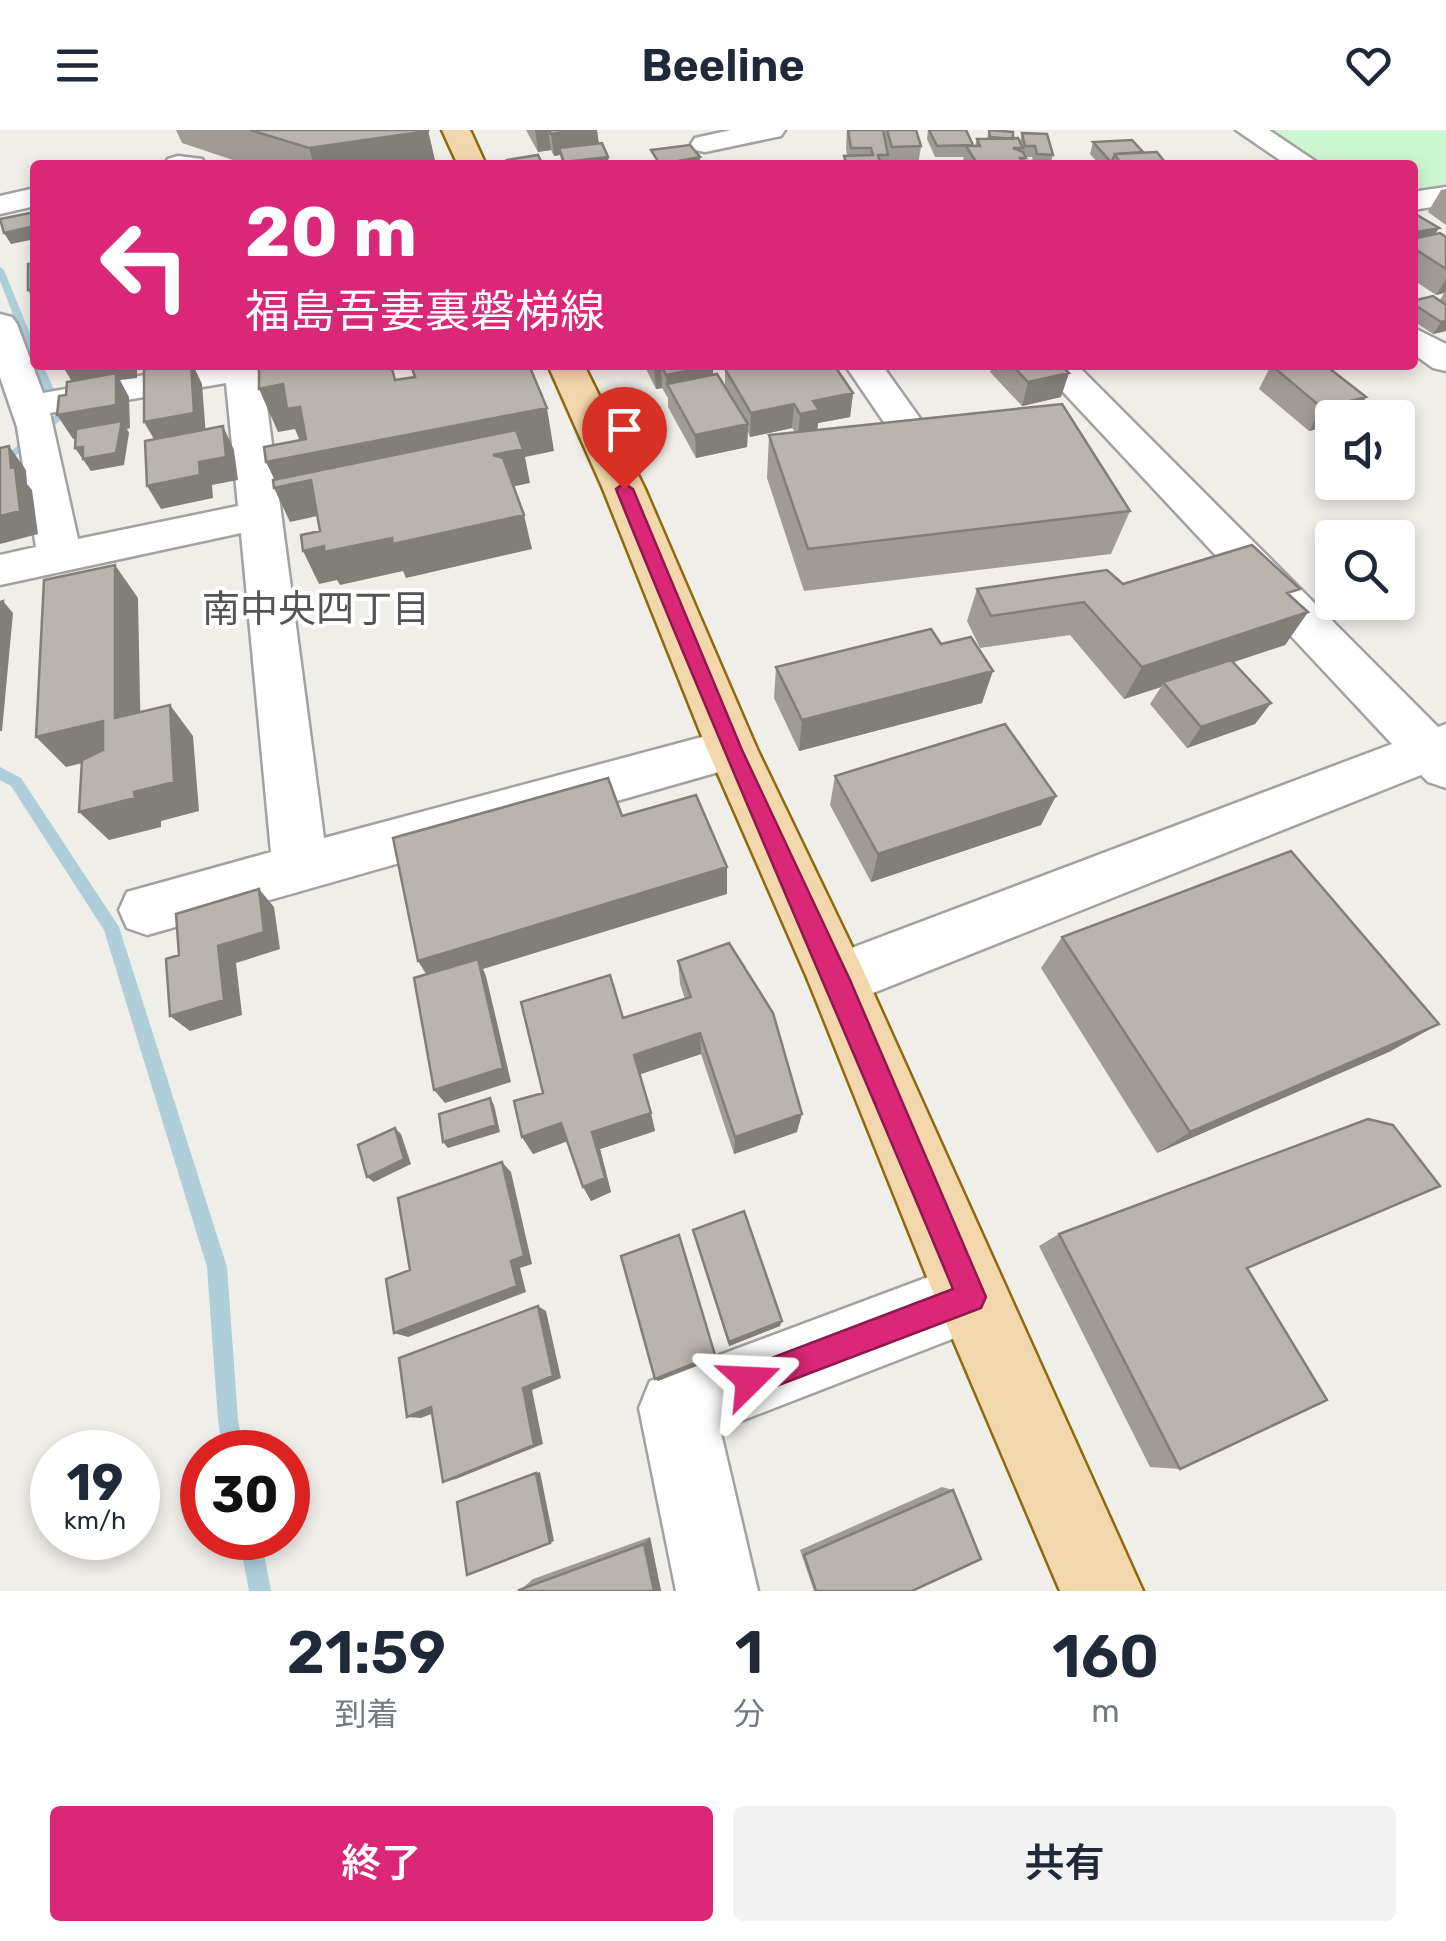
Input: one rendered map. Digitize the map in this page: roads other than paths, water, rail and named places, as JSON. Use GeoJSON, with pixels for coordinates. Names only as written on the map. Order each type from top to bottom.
{"type":"FeatureCollection","features":[{"type":"Feature","properties":{"kind":"main road"},"geometry":{"type":"LineString","coordinates":[[456,130],[470,160]]}},
{"type":"Feature","properties":{"kind":"main road"},"geometry":{"type":"LineString","coordinates":[[568,370],[624,489],[732,750],[838,980],[971,1297],[1102,1591]]}},
{"type":"Feature","properties":{"kind":"street"},"geometry":{"type":"LineString","coordinates":[[707,146],[771,130]]}},
{"type":"Feature","properties":{"kind":"street"},"geometry":{"type":"LineString","coordinates":[[1250,130],[1298,160]]}},
{"type":"Feature","properties":{"kind":"street"},"geometry":{"type":"LineString","coordinates":[[1418,200],[1446,196]]}},
{"type":"Feature","properties":{"kind":"street"},"geometry":{"type":"LineString","coordinates":[[0,205],[30,198]]}},
{"type":"Feature","properties":{"kind":"street"},"geometry":{"type":"LineString","coordinates":[[0,324],[43,418],[60,558]]}},
{"type":"Feature","properties":{"kind":"street"},"geometry":{"type":"LineString","coordinates":[[1418,341],[1446,360]]}},
{"type":"Feature","properties":{"kind":"street"},"geometry":{"type":"LineString","coordinates":[[43,418],[234,370]]}},
{"type":"Feature","properties":{"kind":"street"},"geometry":{"type":"LineString","coordinates":[[250,370],[260,515],[300,866]]}},
{"type":"Feature","properties":{"kind":"street"},"geometry":{"type":"LineString","coordinates":[[867,370],[921,447],[997,438]]}},
{"type":"Feature","properties":{"kind":"street"},"geometry":{"type":"LineString","coordinates":[[838,980],[1440,754],[1092,427],[1059,370]]}},
{"type":"Feature","properties":{"kind":"street"},"geometry":{"type":"LineString","coordinates":[[0,570],[260,515]]}},
{"type":"Feature","properties":{"kind":"street"},"geometry":{"type":"LineString","coordinates":[[147,910],[732,750]]}},
{"type":"Feature","properties":{"kind":"street"},"geometry":{"type":"LineString","coordinates":[[718,1591],[677,1408],[971,1297]]}},
{"type":"Feature","properties":{"kind":"waterway"},"geometry":{"type":"LineString","coordinates":[[0,270],[30,345]]}},
{"type":"Feature","properties":{"kind":"waterway"},"geometry":{"type":"LineString","coordinates":[[0,465],[61,416],[40,370]]}},
{"type":"Feature","properties":{"kind":"waterway"},"geometry":{"type":"LineString","coordinates":[[0,773],[16,782],[111,927],[217,1267],[230,1430]]}},
{"type":"Feature","properties":{"kind":"waterway"},"geometry":{"type":"LineString","coordinates":[[254,1560],[260,1591]]}},
{"type":"Feature","properties":{"kind":"district","name":"南中央四丁目"},"geometry":{"type":"Point","coordinates":[316,609]}}]}
